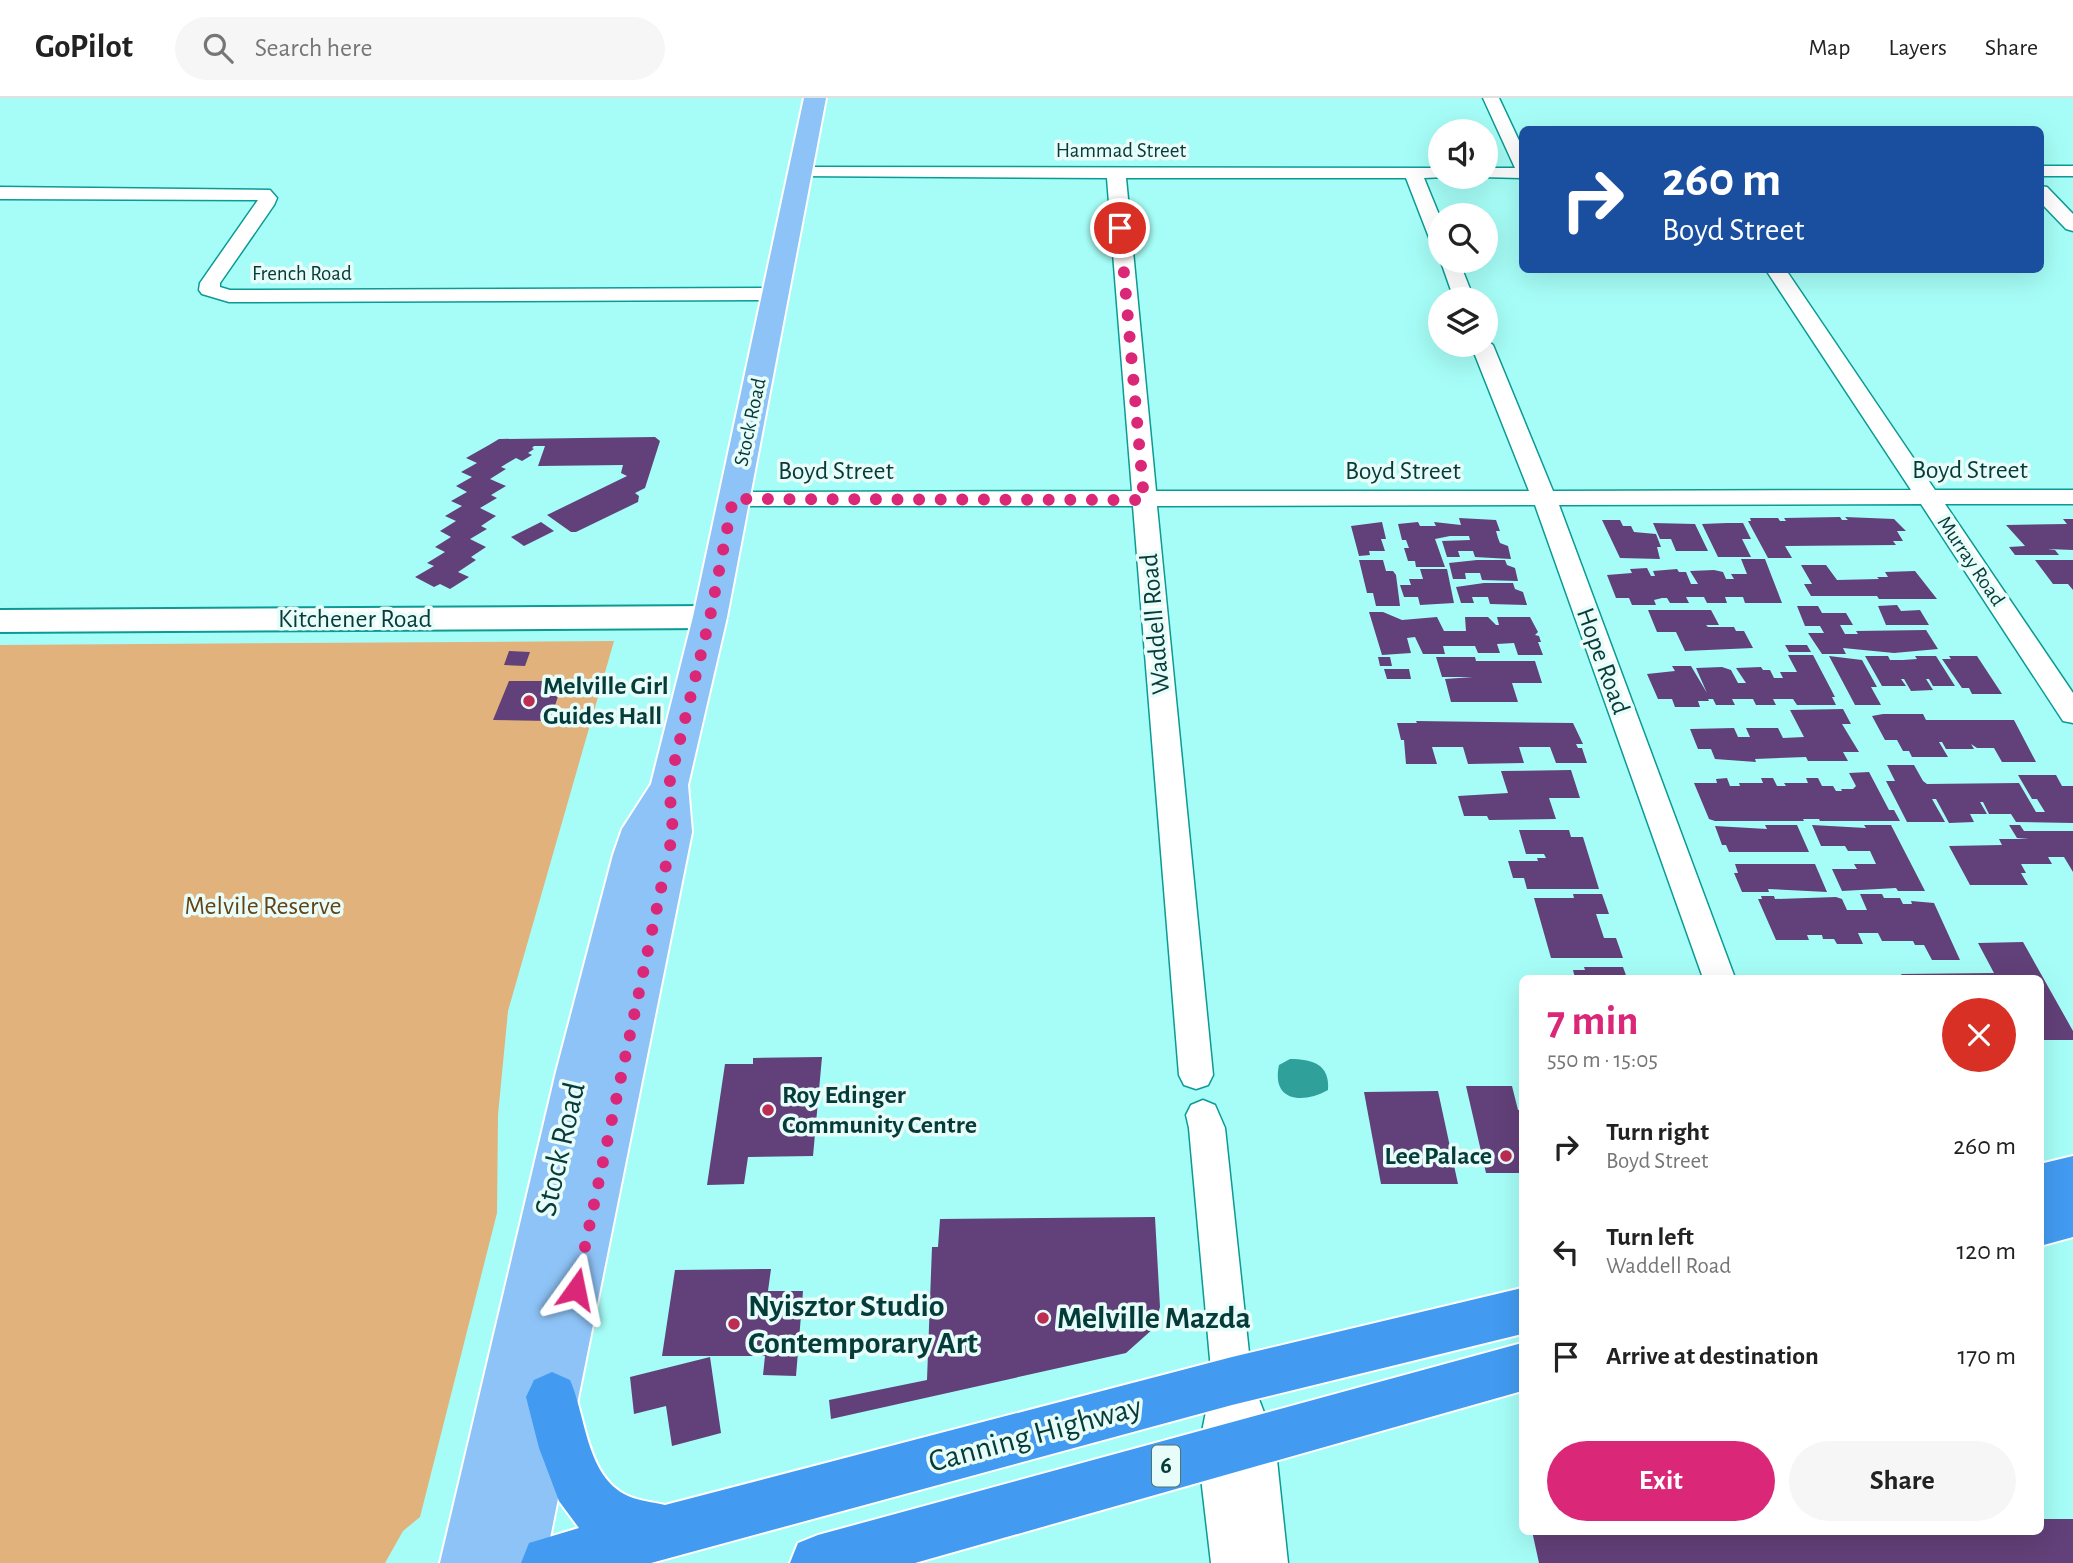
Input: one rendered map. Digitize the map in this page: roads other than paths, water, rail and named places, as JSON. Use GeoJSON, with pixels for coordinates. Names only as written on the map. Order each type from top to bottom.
{"type":"FeatureCollection","features":[{"type":"Feature","properties":{"kind":"highway"},"geometry":{"type":"LineString","coordinates":[[2044,1183],[2073,1175]]}},
{"type":"Feature","properties":{"kind":"highway"},"geometry":{"type":"LineString","coordinates":[[2044,1223],[2073,1216]]}},
{"type":"Feature","properties":{"kind":"highway","name":"Canning Highway"},"geometry":{"type":"LineString","coordinates":[[549,1563],[1232,1381],[1519,1312]]}},
{"type":"Feature","properties":{"kind":"highway","name":"6"},"geometry":{"type":"LineString","coordinates":[[818,1563],[1519,1368]]}},
{"type":"Feature","properties":{"kind":"highway"},"geometry":{"type":"LineString","coordinates":[[552,1398],[571,1462],[580,1485],[593,1506],[611,1517],[666,1533]]}},
{"type":"Feature","properties":{"kind":"main road","name":"Stock Road"},"geometry":{"type":"LineString","coordinates":[[517,1563],[673,832],[669,785],[710,617],[815,98]]}},
{"type":"Feature","properties":{"kind":"main road","name":"Stock Road"},"geometry":{"type":"LineString","coordinates":[[468,1563],[578,1072],[630,868],[641,829],[669,785]]}},
{"type":"Feature","properties":{"kind":"street"},"geometry":{"type":"LineString","coordinates":[[1491,98],[1519,159]]}},
{"type":"Feature","properties":{"kind":"street"},"geometry":{"type":"LineString","coordinates":[[2044,171],[2073,171]]}},
{"type":"Feature","properties":{"kind":"street","name":"Hammad Street"},"geometry":{"type":"LineString","coordinates":[[801,172],[1428,173]]}},
{"type":"Feature","properties":{"kind":"street","name":"Waddell Road"},"geometry":{"type":"LineString","coordinates":[[1115,173],[1196,1075]]}},
{"type":"Feature","properties":{"kind":"street"},"geometry":{"type":"LineString","coordinates":[[1413,173],[1428,210]]}},
{"type":"Feature","properties":{"kind":"street"},"geometry":{"type":"LineString","coordinates":[[1498,173],[1519,173]]}},
{"type":"Feature","properties":{"kind":"street","name":"French Road"},"geometry":{"type":"LineString","coordinates":[[0,193],[263,194],[268,198],[265,205],[210,283],[209,290],[229,296],[776,294]]}},
{"type":"Feature","properties":{"kind":"street"},"geometry":{"type":"LineString","coordinates":[[2044,195],[2073,225]]}},
{"type":"Feature","properties":{"kind":"street","name":"Murray Road"},"geometry":{"type":"LineString","coordinates":[[1778,273],[2073,714]]}},
{"type":"Feature","properties":{"kind":"street","name":"Hope Road"},"geometry":{"type":"LineString","coordinates":[[1487,357],[1544,498],[1718,975]]}},
{"type":"Feature","properties":{"kind":"street","name":"Boyd Street"},"geometry":{"type":"LineString","coordinates":[[733,499],[2073,497]]}},
{"type":"Feature","properties":{"kind":"street","name":"Kitchener Road"},"geometry":{"type":"LineString","coordinates":[[0,621],[710,617]]}},
{"type":"Feature","properties":{"kind":"street"},"geometry":{"type":"LineString","coordinates":[[1203,1115],[1207,1128],[1237,1447],[1232,1563]]}},
{"type":"Feature","properties":{"kind":"street"},"geometry":{"type":"LineString","coordinates":[[1237,1447],[1267,1563]]}},
{"type":"Feature","properties":{"kind":"water"},"geometry":{"type":"Polygon","coordinates":[[[1290,1059],[1306,1060],[1323,1069],[1328,1090],[1299,1098],[1284,1093],[1278,1077],[1279,1065],[1290,1059]]]}},
{"type":"Feature","properties":{"kind":"place","name":"Melville Girl Guides Hall"},"geometry":{"type":"Point","coordinates":[529,701]}},
{"type":"Feature","properties":{"kind":"place","name":"Roy Edinger Community Centre"},"geometry":{"type":"Point","coordinates":[768,1110]}},
{"type":"Feature","properties":{"kind":"place","name":"Lee Palace"},"geometry":{"type":"Point","coordinates":[1506,1156]}},
{"type":"Feature","properties":{"kind":"place","name":"Melville Mazda"},"geometry":{"type":"Point","coordinates":[1043,1318]}},
{"type":"Feature","properties":{"kind":"place","name":"Nyisztor Studio Contemporary Art"},"geometry":{"type":"Point","coordinates":[734,1324]}},
{"type":"Feature","properties":{"kind":"park label","name":"Melvile Reserve"},"geometry":{"type":"Point","coordinates":[263,906]}}]}
